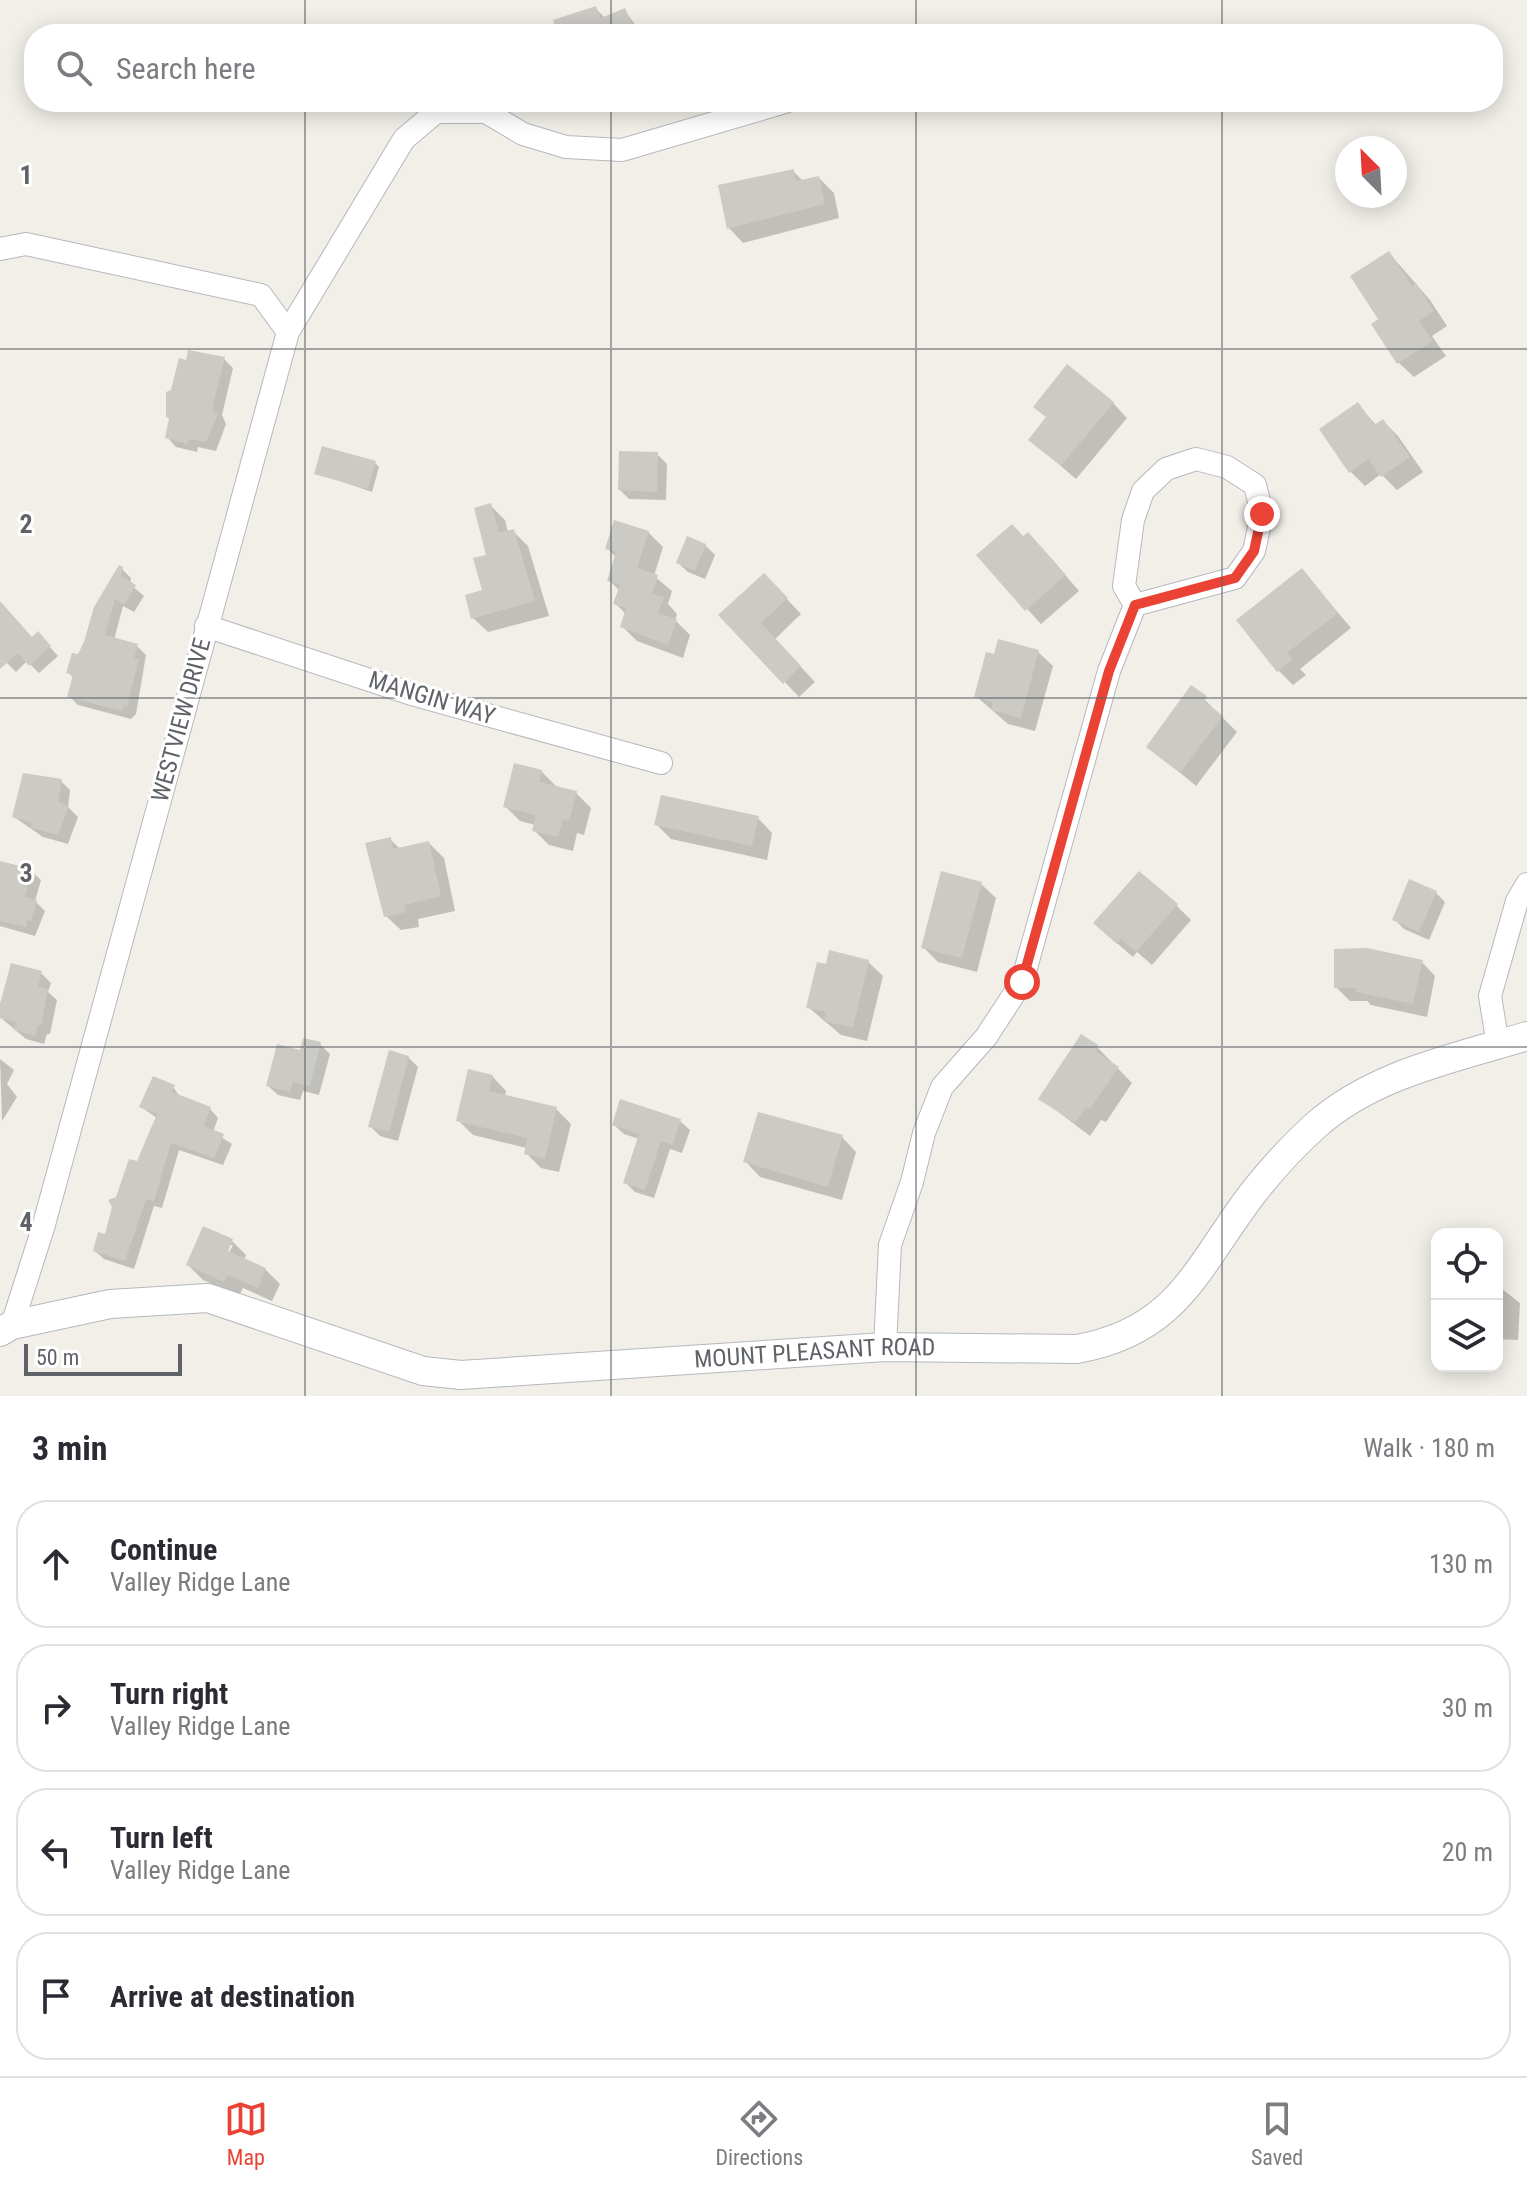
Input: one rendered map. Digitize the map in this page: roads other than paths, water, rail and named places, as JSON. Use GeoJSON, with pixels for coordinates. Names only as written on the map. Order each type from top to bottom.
{"type":"FeatureCollection","features":[{"type":"Feature","properties":{"kind":"street","name":"WESTVIEW DRIVE"},"geometry":{"type":"LineString","coordinates":[[6,1328],[43,1228],[288,332],[404,139],[436,112],[486,112],[523,134],[566,147],[622,150],[751,112]]}},
{"type":"Feature","properties":{"kind":"street"},"geometry":{"type":"LineString","coordinates":[[0,249],[26,244],[261,295],[288,332]]}},
{"type":"Feature","properties":{"kind":"street"},"geometry":{"type":"LineString","coordinates":[[1196,459],[1227,467],[1255,485],[1262,514],[1254,551],[1235,578],[1135,605],[1124,586],[1133,520],[1143,491],[1166,469],[1196,459]]}},
{"type":"Feature","properties":{"kind":"street"},"geometry":{"type":"LineString","coordinates":[[885,1347],[890,1245],[912,1182],[924,1133],[942,1087],[986,1037],[1022,982],[1109,671],[1135,605]]}},
{"type":"Feature","properties":{"kind":"street","name":"MANGIN WAY"},"geometry":{"type":"LineString","coordinates":[[206,626],[415,695],[661,763]]}},
{"type":"Feature","properties":{"kind":"street"},"geometry":{"type":"LineString","coordinates":[[1498,1045],[1490,996],[1517,901],[1527,884]]}},
{"type":"Feature","properties":{"kind":"street","name":"MOUNT PLEASANT ROAD"},"geometry":{"type":"LineString","coordinates":[[6,1328],[110,1304],[208,1298],[423,1371],[461,1375],[885,1347],[1077,1349],[1102,1344],[1148,1324],[1191,1286],[1254,1192],[1317,1124],[1386,1080],[1527,1036]]}}]}
